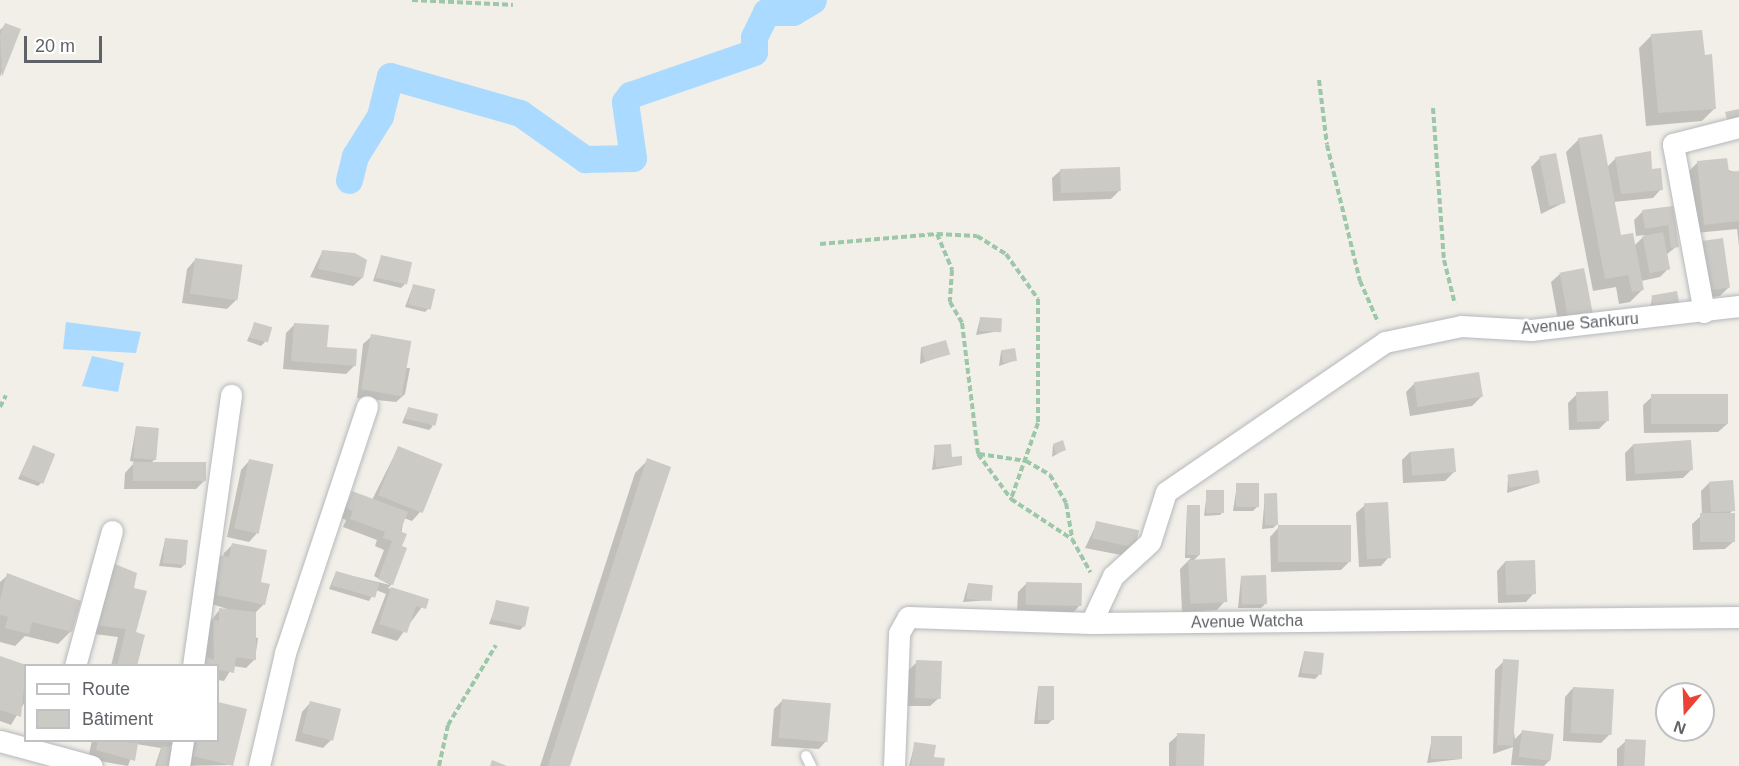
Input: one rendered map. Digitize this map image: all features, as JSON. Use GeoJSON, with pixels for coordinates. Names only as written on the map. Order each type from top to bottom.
{"type":"FeatureCollection","features":[{"type":"Feature","properties":{"kind":"street"},"geometry":{"type":"LineString","coordinates":[[1704,312],[1673,144],[1739,127]]}},
{"type":"Feature","properties":{"kind":"street","name":"Avenue Sankuru"},"geometry":{"type":"LineString","coordinates":[[1385,342],[1461,326],[1531,330],[1704,312],[1739,306]]}},
{"type":"Feature","properties":{"kind":"street"},"geometry":{"type":"LineString","coordinates":[[1091,623],[1118,569],[1150,542],[1166,492],[1385,342]]}},
{"type":"Feature","properties":{"kind":"street"},"geometry":{"type":"LineString","coordinates":[[193,664],[231,395]]}},
{"type":"Feature","properties":{"kind":"street"},"geometry":{"type":"LineString","coordinates":[[259,766],[285,653],[367,406]]}},
{"type":"Feature","properties":{"kind":"street"},"geometry":{"type":"LineString","coordinates":[[76,664],[112,531]]}},
{"type":"Feature","properties":{"kind":"street","name":"Avenue Watcha"},"geometry":{"type":"LineString","coordinates":[[894,766],[899,633],[904,618],[1091,623],[1739,617]]}},
{"type":"Feature","properties":{"kind":"street"},"geometry":{"type":"LineString","coordinates":[[0,741],[53,748],[92,766]]}},
{"type":"Feature","properties":{"kind":"street"},"geometry":{"type":"LineString","coordinates":[[179,766],[183,742]]}},
{"type":"Feature","properties":{"kind":"path"},"geometry":{"type":"LineString","coordinates":[[412,0],[513,5]]}},
{"type":"Feature","properties":{"kind":"path"},"geometry":{"type":"LineString","coordinates":[[1319,80],[1327,145],[1360,281],[1385,342]]}},
{"type":"Feature","properties":{"kind":"path"},"geometry":{"type":"LineString","coordinates":[[1433,108],[1444,260],[1461,326]]}},
{"type":"Feature","properties":{"kind":"path"},"geometry":{"type":"LineString","coordinates":[[937,234],[952,270],[950,302],[962,323],[978,454],[1011,499],[1072,538]]}},
{"type":"Feature","properties":{"kind":"path"},"geometry":{"type":"LineString","coordinates":[[820,244],[937,234],[977,236],[1006,254],[1038,299],[1041,393],[1026,460],[1011,499]]}},
{"type":"Feature","properties":{"kind":"path"},"geometry":{"type":"LineString","coordinates":[[0,407],[6,395]]}},
{"type":"Feature","properties":{"kind":"path"},"geometry":{"type":"LineString","coordinates":[[978,454],[1026,460],[1050,475],[1066,503],[1072,538],[1104,599]]}},
{"type":"Feature","properties":{"kind":"path"},"geometry":{"type":"LineString","coordinates":[[439,766],[448,725],[496,645]]}},
{"type":"Feature","properties":{"kind":"water"},"geometry":{"type":"Polygon","coordinates":[[[66,322],[141,332],[136,353],[63,349],[66,322]]]}},
{"type":"Feature","properties":{"kind":"water"},"geometry":{"type":"Polygon","coordinates":[[[92,356],[124,363],[118,392],[82,386],[92,356]]]}},
{"type":"Feature","properties":{"kind":"building"},"geometry":{"type":"Polygon","coordinates":[[[5,23],[21,29],[2,77],[0,35],[5,23]]]}},
{"type":"Feature","properties":{"kind":"building"},"geometry":{"type":"Polygon","coordinates":[[[1702,30],[1705,55],[1712,54],[1716,109],[1658,113],[1651,34],[1702,30]]]}},
{"type":"Feature","properties":{"kind":"building"},"geometry":{"type":"Polygon","coordinates":[[[1739,109],[1739,124],[1729,126],[1725,112],[1739,109]]]}},
{"type":"Feature","properties":{"kind":"building"},"geometry":{"type":"Polygon","coordinates":[[[1602,134],[1621,235],[1633,233],[1644,290],[1632,292],[1628,275],[1605,279],[1578,138],[1602,134]]]}},
{"type":"Feature","properties":{"kind":"building"},"geometry":{"type":"Polygon","coordinates":[[[1651,151],[1652,169],[1661,168],[1663,190],[1621,194],[1615,157],[1651,151]]]}},
{"type":"Feature","properties":{"kind":"building"},"geometry":{"type":"Polygon","coordinates":[[[1556,153],[1566,203],[1549,206],[1539,156],[1556,153]]]}},
{"type":"Feature","properties":{"kind":"building"},"geometry":{"type":"Polygon","coordinates":[[[1727,158],[1729,172],[1739,171],[1739,221],[1704,225],[1697,161],[1727,158]]]}},
{"type":"Feature","properties":{"kind":"building"},"geometry":{"type":"Polygon","coordinates":[[[1120,167],[1121,191],[1061,193],[1060,169],[1120,167]]]}},
{"type":"Feature","properties":{"kind":"building"},"geometry":{"type":"Polygon","coordinates":[[[1673,206],[1679,247],[1671,248],[1668,225],[1645,229],[1642,210],[1673,206]]]}},
{"type":"Feature","properties":{"kind":"building"},"geometry":{"type":"Polygon","coordinates":[[[1663,232],[1670,269],[1650,273],[1642,236],[1663,232]]]}},
{"type":"Feature","properties":{"kind":"building"},"geometry":{"type":"Polygon","coordinates":[[[1723,238],[1730,288],[1707,291],[1700,241],[1723,238]]]}},
{"type":"Feature","properties":{"kind":"building"},"geometry":{"type":"Polygon","coordinates":[[[322,250],[355,253],[367,260],[363,278],[318,269],[322,250]]]}},
{"type":"Feature","properties":{"kind":"building"},"geometry":{"type":"Polygon","coordinates":[[[381,255],[412,262],[407,285],[376,277],[381,255]]]}},
{"type":"Feature","properties":{"kind":"building"},"geometry":{"type":"Polygon","coordinates":[[[195,258],[243,265],[238,300],[190,294],[195,258]]]}},
{"type":"Feature","properties":{"kind":"building"},"geometry":{"type":"Polygon","coordinates":[[[1584,268],[1594,318],[1569,323],[1559,273],[1584,268]]]}},
{"type":"Feature","properties":{"kind":"building"},"geometry":{"type":"Polygon","coordinates":[[[413,284],[435,289],[431,310],[408,304],[413,284]]]}},
{"type":"Feature","properties":{"kind":"building"},"geometry":{"type":"Polygon","coordinates":[[[1677,291],[1680,308],[1654,312],[1651,296],[1677,291]]]}},
{"type":"Feature","properties":{"kind":"building"},"geometry":{"type":"Polygon","coordinates":[[[980,317],[1002,318],[1001,332],[979,331],[980,317]]]}},
{"type":"Feature","properties":{"kind":"building"},"geometry":{"type":"Polygon","coordinates":[[[254,322],[272,327],[268,343],[250,337],[254,322]]]}},
{"type":"Feature","properties":{"kind":"building"},"geometry":{"type":"Polygon","coordinates":[[[294,323],[329,325],[327,347],[357,349],[356,366],[291,361],[294,323]]]}},
{"type":"Feature","properties":{"kind":"building"},"geometry":{"type":"Polygon","coordinates":[[[371,334],[411,341],[402,396],[361,389],[371,334]]]}},
{"type":"Feature","properties":{"kind":"building"},"geometry":{"type":"Polygon","coordinates":[[[946,340],[950,354],[925,362],[921,347],[946,340]]]}},
{"type":"Feature","properties":{"kind":"building"},"geometry":{"type":"Polygon","coordinates":[[[1015,348],[1017,361],[1003,363],[1001,350],[1015,348]]]}},
{"type":"Feature","properties":{"kind":"building"},"geometry":{"type":"Polygon","coordinates":[[[1479,372],[1483,397],[1418,407],[1414,382],[1479,372]]]}},
{"type":"Feature","properties":{"kind":"building"},"geometry":{"type":"Polygon","coordinates":[[[1608,391],[1609,421],[1577,422],[1576,392],[1608,391]]]}},
{"type":"Feature","properties":{"kind":"building"},"geometry":{"type":"Polygon","coordinates":[[[1651,394],[1728,394],[1728,424],[1651,424],[1651,394]]]}},
{"type":"Feature","properties":{"kind":"building"},"geometry":{"type":"Polygon","coordinates":[[[408,407],[438,414],[436,426],[405,419],[408,407]]]}},
{"type":"Feature","properties":{"kind":"building"},"geometry":{"type":"Polygon","coordinates":[[[136,426],[159,428],[156,460],[133,458],[136,426]]]}},
{"type":"Feature","properties":{"kind":"building"},"geometry":{"type":"Polygon","coordinates":[[[1063,440],[1066,450],[1056,454],[1053,444],[1063,440]]]}},
{"type":"Feature","properties":{"kind":"building"},"geometry":{"type":"Polygon","coordinates":[[[1691,440],[1693,470],[1635,474],[1633,444],[1691,440]]]}},
{"type":"Feature","properties":{"kind":"building"},"geometry":{"type":"Polygon","coordinates":[[[951,444],[952,457],[962,456],[962,465],[936,467],[934,445],[951,444]]]}},
{"type":"Feature","properties":{"kind":"building"},"geometry":{"type":"Polygon","coordinates":[[[33,445],[55,454],[43,484],[21,475],[33,445]]]}},
{"type":"Feature","properties":{"kind":"building"},"geometry":{"type":"Polygon","coordinates":[[[398,446],[443,464],[423,513],[378,495],[398,446]]]}},
{"type":"Feature","properties":{"kind":"building"},"geometry":{"type":"Polygon","coordinates":[[[1454,448],[1456,472],[1412,476],[1410,452],[1454,448]]]}},
{"type":"Feature","properties":{"kind":"building"},"geometry":{"type":"Polygon","coordinates":[[[647,458],[671,467],[570,766],[548,766],[647,458]]]}},
{"type":"Feature","properties":{"kind":"building"},"geometry":{"type":"Polygon","coordinates":[[[249,459],[273,464],[259,534],[234,528],[249,459]]]}},
{"type":"Feature","properties":{"kind":"building"},"geometry":{"type":"Polygon","coordinates":[[[133,462],[206,462],[206,481],[133,481],[133,462]]]}},
{"type":"Feature","properties":{"kind":"building"},"geometry":{"type":"Polygon","coordinates":[[[1538,470],[1540,483],[1509,488],[1507,475],[1538,470]]]}},
{"type":"Feature","properties":{"kind":"building"},"geometry":{"type":"Polygon","coordinates":[[[1733,480],[1735,511],[1711,513],[1709,482],[1733,480]]]}},
{"type":"Feature","properties":{"kind":"building"},"geometry":{"type":"Polygon","coordinates":[[[1236,483],[1259,483],[1259,507],[1236,507],[1236,483]]]}},
{"type":"Feature","properties":{"kind":"building"},"geometry":{"type":"Polygon","coordinates":[[[1206,490],[1224,490],[1224,513],[1206,513],[1206,490]]]}},
{"type":"Feature","properties":{"kind":"building"},"geometry":{"type":"Polygon","coordinates":[[[352,491],[408,512],[400,531],[407,534],[402,546],[407,548],[393,585],[378,579],[392,541],[383,538],[385,532],[350,519],[353,511],[346,508],[352,491]]]}},
{"type":"Feature","properties":{"kind":"building"},"geometry":{"type":"Polygon","coordinates":[[[1264,493],[1277,493],[1278,525],[1265,525],[1264,493]]]}},
{"type":"Feature","properties":{"kind":"building"},"geometry":{"type":"Polygon","coordinates":[[[1388,502],[1391,558],[1367,559],[1364,503],[1388,502]]]}},
{"type":"Feature","properties":{"kind":"building"},"geometry":{"type":"Polygon","coordinates":[[[1187,505],[1200,505],[1200,555],[1187,555],[1187,505]]]}},
{"type":"Feature","properties":{"kind":"building"},"geometry":{"type":"Polygon","coordinates":[[[1700,513],[1735,513],[1735,542],[1700,542],[1700,513]]]}},
{"type":"Feature","properties":{"kind":"building"},"geometry":{"type":"Polygon","coordinates":[[[1096,521],[1139,530],[1135,548],[1092,539],[1096,521]]]}},
{"type":"Feature","properties":{"kind":"building"},"geometry":{"type":"Polygon","coordinates":[[[1278,525],[1351,525],[1351,562],[1278,562],[1278,525]]]}},
{"type":"Feature","properties":{"kind":"building"},"geometry":{"type":"Polygon","coordinates":[[[165,538],[188,540],[186,565],[163,563],[165,538]]]}},
{"type":"Feature","properties":{"kind":"building"},"geometry":{"type":"Polygon","coordinates":[[[232,543],[267,550],[261,582],[270,584],[265,605],[217,595],[219,582],[213,581],[218,555],[229,557],[232,543]]]}},
{"type":"Feature","properties":{"kind":"building"},"geometry":{"type":"Polygon","coordinates":[[[1225,558],[1227,602],[1190,604],[1188,560],[1225,558]]]}},
{"type":"Feature","properties":{"kind":"building"},"geometry":{"type":"Polygon","coordinates":[[[1535,560],[1536,594],[1506,595],[1505,561],[1535,560]]]}},
{"type":"Feature","properties":{"kind":"building"},"geometry":{"type":"Polygon","coordinates":[[[110,562],[137,573],[134,588],[147,591],[136,632],[145,635],[138,664],[117,664],[126,629],[94,625],[110,562]]]}},
{"type":"Feature","properties":{"kind":"building"},"geometry":{"type":"Polygon","coordinates":[[[336,571],[379,583],[375,598],[332,585],[336,571]]]}},
{"type":"Feature","properties":{"kind":"building"},"geometry":{"type":"Polygon","coordinates":[[[7,573],[81,601],[72,632],[32,622],[29,634],[5,628],[8,617],[0,615],[0,599],[7,573]]]}},
{"type":"Feature","properties":{"kind":"building"},"geometry":{"type":"Polygon","coordinates":[[[1266,575],[1267,604],[1242,605],[1241,576],[1266,575]]]}},
{"type":"Feature","properties":{"kind":"building"},"geometry":{"type":"Polygon","coordinates":[[[1026,582],[1082,583],[1082,606],[1026,605],[1026,582]]]}},
{"type":"Feature","properties":{"kind":"building"},"geometry":{"type":"Polygon","coordinates":[[[968,583],[993,585],[992,601],[967,599],[968,583]]]}},
{"type":"Feature","properties":{"kind":"building"},"geometry":{"type":"Polygon","coordinates":[[[391,587],[429,599],[426,609],[416,606],[407,633],[379,624],[391,587]]]}},
{"type":"Feature","properties":{"kind":"building"},"geometry":{"type":"Polygon","coordinates":[[[496,600],[529,607],[525,627],[492,620],[496,600]]]}},
{"type":"Feature","properties":{"kind":"building"},"geometry":{"type":"Polygon","coordinates":[[[219,608],[256,612],[256,660],[236,657],[234,673],[219,670],[219,664],[201,664],[203,656],[214,660],[213,619],[219,621],[219,608]]]}},
{"type":"Feature","properties":{"kind":"building"},"geometry":{"type":"Polygon","coordinates":[[[1304,651],[1324,653],[1322,675],[1302,673],[1304,651]]]}},
{"type":"Feature","properties":{"kind":"building"},"geometry":{"type":"Polygon","coordinates":[[[0,656],[24,664],[24,686],[21,717],[0,710],[0,656]]]}},
{"type":"Feature","properties":{"kind":"building"},"geometry":{"type":"Polygon","coordinates":[[[1503,659],[1519,660],[1513,746],[1497,745],[1503,659]]]}},
{"type":"Feature","properties":{"kind":"building"},"geometry":{"type":"Polygon","coordinates":[[[916,660],[942,661],[941,699],[915,698],[916,660]]]}},
{"type":"Feature","properties":{"kind":"building"},"geometry":{"type":"Polygon","coordinates":[[[1038,686],[1054,686],[1054,720],[1038,720],[1038,686]]]}},
{"type":"Feature","properties":{"kind":"building"},"geometry":{"type":"Polygon","coordinates":[[[1573,687],[1614,689],[1612,735],[1571,733],[1573,687]]]}},
{"type":"Feature","properties":{"kind":"building"},"geometry":{"type":"Polygon","coordinates":[[[782,699],[831,703],[827,742],[779,738],[782,699]]]}},
{"type":"Feature","properties":{"kind":"building"},"geometry":{"type":"Polygon","coordinates":[[[310,701],[341,709],[333,741],[302,733],[310,701]]]}},
{"type":"Feature","properties":{"kind":"building"},"geometry":{"type":"Polygon","coordinates":[[[219,702],[247,709],[233,766],[193,756],[196,742],[219,742],[219,702]]]}},
{"type":"Feature","properties":{"kind":"building"},"geometry":{"type":"Polygon","coordinates":[[[1522,730],[1554,734],[1550,761],[1519,757],[1522,730]]]}},
{"type":"Feature","properties":{"kind":"building"},"geometry":{"type":"Polygon","coordinates":[[[1177,733],[1205,734],[1204,766],[1176,766],[1177,733]]]}},
{"type":"Feature","properties":{"kind":"building"},"geometry":{"type":"Polygon","coordinates":[[[1431,736],[1462,736],[1462,759],[1431,759],[1431,736]]]}},
{"type":"Feature","properties":{"kind":"building"},"geometry":{"type":"Polygon","coordinates":[[[1625,739],[1646,740],[1645,766],[1624,766],[1625,739]]]}},
{"type":"Feature","properties":{"kind":"building"},"geometry":{"type":"Polygon","coordinates":[[[98,742],[138,743],[135,761],[96,750],[98,742]]]}},
{"type":"Feature","properties":{"kind":"building"},"geometry":{"type":"Polygon","coordinates":[[[914,742],[936,745],[934,757],[945,758],[944,766],[911,766],[914,742]]]}},
{"type":"Feature","properties":{"kind":"building"},"geometry":{"type":"Polygon","coordinates":[[[162,746],[176,748],[173,766],[157,766],[162,746]]]}},
{"type":"Feature","properties":{"kind":"building"},"geometry":{"type":"Polygon","coordinates":[[[492,760],[507,766],[490,766],[492,760]]]}},
{"type":"Feature","properties":{"kind":"waterway"},"geometry":{"type":"LineString","coordinates":[[349,180],[355,156],[380,116],[390,76],[520,113],[585,159],[633,158],[625,102],[630,95],[754,52],[754,37],[766,12],[793,12],[813,0]]}}]}
